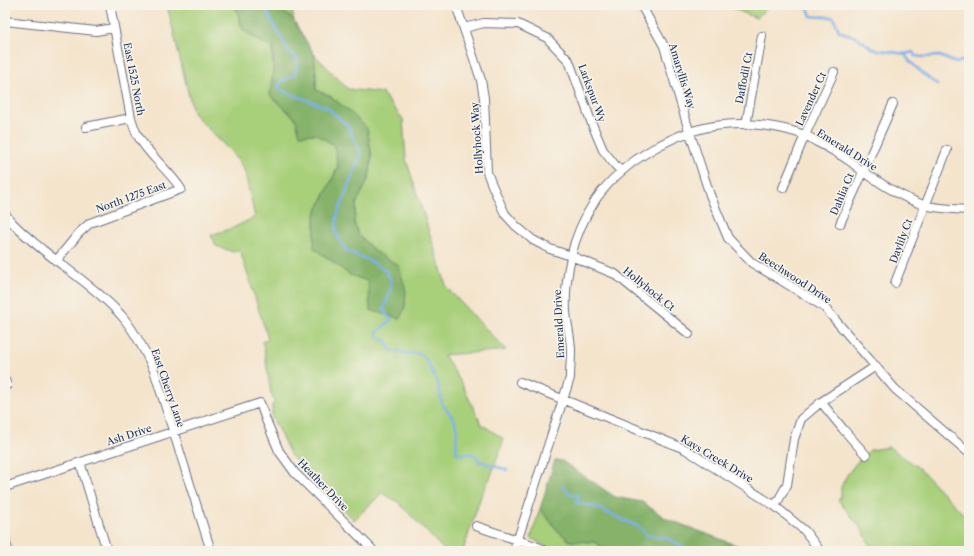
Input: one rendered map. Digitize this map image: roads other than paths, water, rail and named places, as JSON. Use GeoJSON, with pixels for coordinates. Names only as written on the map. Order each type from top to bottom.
{"type":"FeatureCollection","features":[{"type":"Feature","properties":{"kind":"street","name":"East 1525 North"},"geometry":{"type":"LineString","coordinates":[[110,5],[131,118],[138,136],[181,189]]}},
{"type":"Feature","properties":{"kind":"street","name":"Hollyhock Way"},"geometry":{"type":"LineString","coordinates":[[456,5],[483,92],[486,119],[487,172],[498,200],[505,214],[516,226],[534,240],[550,249],[571,256]]}},
{"type":"Feature","properties":{"kind":"street","name":"Amaryllis Way"},"geometry":{"type":"LineString","coordinates":[[641,5],[664,46],[689,133]]}},
{"type":"Feature","properties":{"kind":"street"},"geometry":{"type":"LineString","coordinates":[[5,21],[96,31],[114,28]]}},
{"type":"Feature","properties":{"kind":"street","name":"Larkspur Wy"},"geometry":{"type":"LineString","coordinates":[[464,28],[484,23],[518,24],[548,38],[569,61],[603,150],[621,171]]}},
{"type":"Feature","properties":{"kind":"street","name":"Daffodil Ct"},"geometry":{"type":"LineString","coordinates":[[746,125],[762,36]]}},
{"type":"Feature","properties":{"kind":"street","name":"Lavender Ct"},"geometry":{"type":"LineString","coordinates":[[783,188],[834,72]]}},
{"type":"Feature","properties":{"kind":"street","name":"Dahlia Ct"},"geometry":{"type":"LineString","coordinates":[[840,224],[893,104]]}},
{"type":"Feature","properties":{"kind":"street"},"geometry":{"type":"LineString","coordinates":[[86,127],[131,118]]}},
{"type":"Feature","properties":{"kind":"street","name":"Emerald Drive"},"geometry":{"type":"LineString","coordinates":[[514,551],[570,378],[571,351],[566,312],[566,291],[571,256],[577,237],[596,199],[621,171],[637,159],[678,137],[709,127],[723,125],[746,125],[780,129],[805,135],[851,162],[890,188],[914,201],[939,208],[969,210]]}},
{"type":"Feature","properties":{"kind":"street","name":"Beechwood Drive"},"geometry":{"type":"LineString","coordinates":[[689,133],[710,195],[728,238],[752,263],[824,307],[896,389],[969,453]]}},
{"type":"Feature","properties":{"kind":"street","name":"Daylily Ct"},"geometry":{"type":"LineString","coordinates":[[895,283],[947,150]]}},
{"type":"Feature","properties":{"kind":"street","name":"North 1275 East"},"geometry":{"type":"LineString","coordinates":[[56,261],[79,233],[90,223],[181,189]]}},
{"type":"Feature","properties":{"kind":"street","name":"East Cherry Lane"},"geometry":{"type":"LineString","coordinates":[[5,214],[27,236],[56,261],[102,297],[121,316],[135,334],[154,370],[211,551]]}},
{"type":"Feature","properties":{"kind":"street","name":"Hollyhock Ct"},"geometry":{"type":"LineString","coordinates":[[571,256],[615,274],[689,334]]}},
{"type":"Feature","properties":{"kind":"street"},"geometry":{"type":"LineString","coordinates":[[775,506],[787,485],[794,439],[801,419],[821,402],[876,366]]}},
{"type":"Feature","properties":{"kind":"street","name":"Kays Creek Drive"},"geometry":{"type":"LineString","coordinates":[[520,382],[685,449],[775,506],[805,531],[820,551]]}},
{"type":"Feature","properties":{"kind":"street"},"geometry":{"type":"LineString","coordinates":[[821,402],[843,430],[866,455]]}},
{"type":"Feature","properties":{"kind":"street","name":"Ash Drive"},"geometry":{"type":"LineString","coordinates":[[5,487],[260,403]]}},
{"type":"Feature","properties":{"kind":"street","name":"Heather Drive"},"geometry":{"type":"LineString","coordinates":[[260,403],[279,451],[295,473],[373,551]]}},
{"type":"Feature","properties":{"kind":"street"},"geometry":{"type":"LineString","coordinates":[[80,462],[106,551]]}},
{"type":"Feature","properties":{"kind":"street"},"geometry":{"type":"LineString","coordinates":[[476,526],[538,547],[545,551]]}},
{"type":"Feature","properties":{"kind":"street"},"geometry":{"type":"LineString","coordinates":[[5,539],[8,551]]}},
{"type":"Feature","properties":{"kind":"waterway"},"geometry":{"type":"LineString","coordinates":[[263,5],[289,52],[297,59],[295,74],[290,78],[281,81],[278,88],[290,94],[327,107],[348,126],[361,154],[337,216],[336,233],[346,250],[374,263],[386,271],[391,280],[390,292],[384,307],[386,314],[391,320],[377,332],[377,337],[385,340],[388,347],[393,351],[422,355],[427,361],[438,384],[442,404],[454,419],[457,428],[456,451],[458,454],[475,455],[479,461],[507,470]]}},
{"type":"Feature","properties":{"kind":"waterway"},"geometry":{"type":"LineString","coordinates":[[794,5],[796,7],[803,6],[808,8],[811,16],[834,18],[839,31],[858,38],[873,49],[905,54],[913,52],[915,56],[922,57],[940,56],[956,63],[969,58]]}},
{"type":"Feature","properties":{"kind":"waterway"},"geometry":{"type":"LineString","coordinates":[[905,54],[914,66],[937,85]]}},
{"type":"Feature","properties":{"kind":"waterway"},"geometry":{"type":"LineString","coordinates":[[562,486],[568,491],[569,494],[578,495],[579,498],[576,501],[577,503],[593,506],[639,527],[646,535],[666,538],[686,548],[688,551]]}}]}
